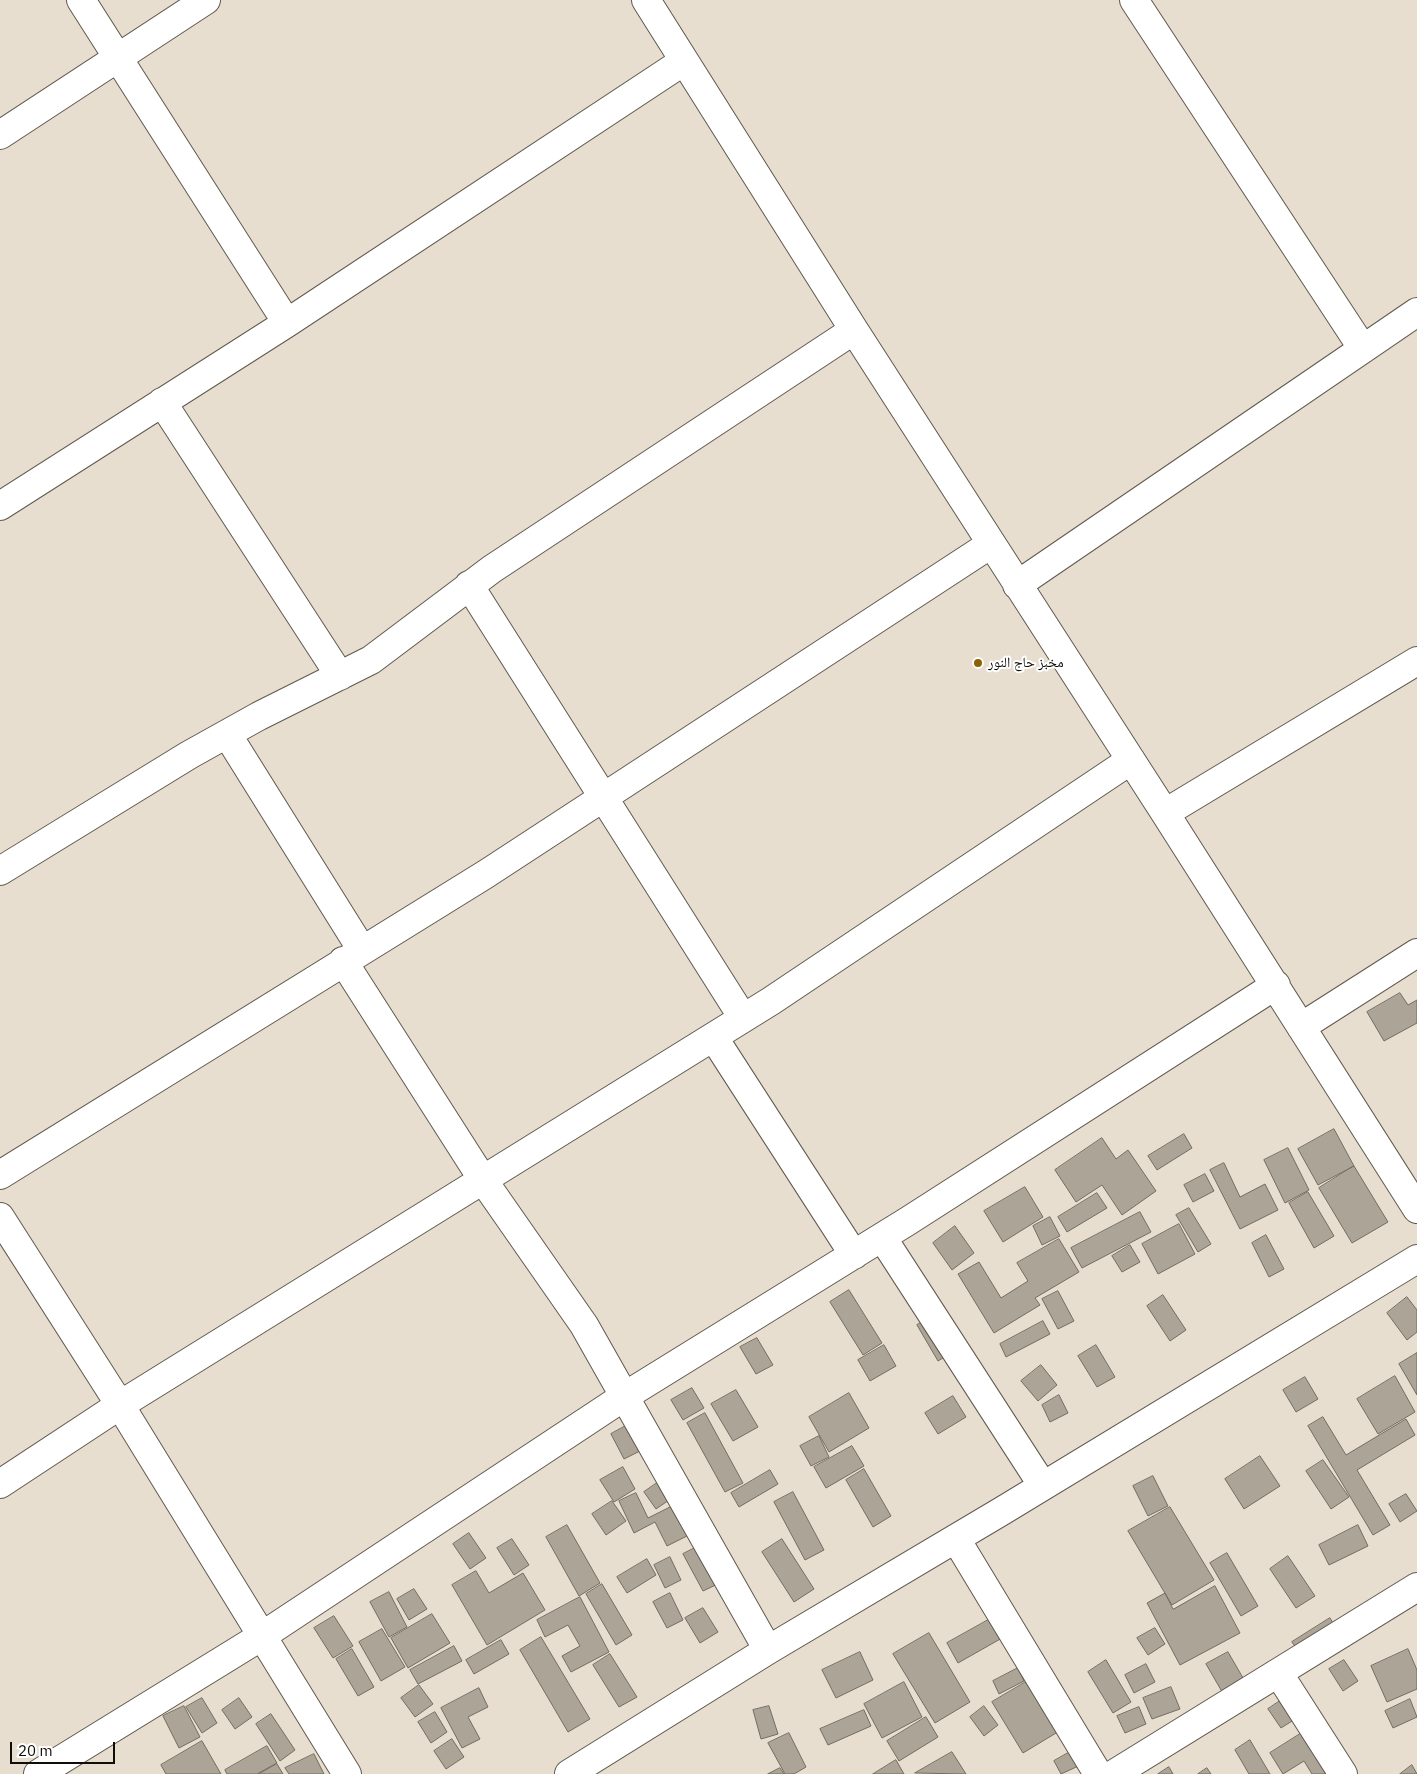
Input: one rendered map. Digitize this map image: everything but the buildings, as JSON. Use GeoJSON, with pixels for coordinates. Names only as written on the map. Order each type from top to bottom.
{"type":"FeatureCollection","features":[{"type":"Feature","properties":{"kind":"street"},"geometry":{"type":"LineString","coordinates":[[81,0],[287,323]]}},
{"type":"Feature","properties":{"kind":"street"},"geometry":{"type":"LineString","coordinates":[[0,135],[206,0]]}},
{"type":"Feature","properties":{"kind":"street"},"geometry":{"type":"LineString","coordinates":[[646,0],[854,330],[1276,985],[1417,1209]]}},
{"type":"Feature","properties":{"kind":"street"},"geometry":{"type":"LineString","coordinates":[[1134,0],[1363,349]]}},
{"type":"Feature","properties":{"kind":"street"},"geometry":{"type":"LineString","coordinates":[[0,506],[287,323],[684,61]]}},
{"type":"Feature","properties":{"kind":"street"},"geometry":{"type":"LineString","coordinates":[[1017,585],[1417,312]]}},
{"type":"Feature","properties":{"kind":"street"},"geometry":{"type":"LineString","coordinates":[[0,871],[227,734],[370,660],[469,585],[854,330]]}},
{"type":"Feature","properties":{"kind":"street"},"geometry":{"type":"LineString","coordinates":[[162,402],[340,676]]}},
{"type":"Feature","properties":{"kind":"street"},"geometry":{"type":"LineString","coordinates":[[0,1175],[352,955],[486,874],[991,544]]}},
{"type":"Feature","properties":{"kind":"street"},"geometry":{"type":"LineString","coordinates":[[469,585],[743,1018]]}},
{"type":"Feature","properties":{"kind":"street"},"geometry":{"type":"LineString","coordinates":[[1165,813],[1417,661]]}},
{"type":"Feature","properties":{"kind":"street"},"geometry":{"type":"LineString","coordinates":[[227,734],[352,955],[483,1180],[584,1325],[768,1650]]}},
{"type":"Feature","properties":{"kind":"street"},"geometry":{"type":"LineString","coordinates":[[0,1484],[120,1405],[714,1038],[1131,760]]}},
{"type":"Feature","properties":{"kind":"street"},"geometry":{"type":"LineString","coordinates":[[1301,1027],[1417,953]]}},
{"type":"Feature","properties":{"kind":"street"},"geometry":{"type":"LineString","coordinates":[[38,1774],[262,1636],[625,1396],[854,1255],[1276,985]]}},
{"type":"Feature","properties":{"kind":"street"},"geometry":{"type":"LineString","coordinates":[[714,1038],[854,1255]]}},
{"type":"Feature","properties":{"kind":"street"},"geometry":{"type":"LineString","coordinates":[[0,1217],[120,1405],[347,1774]]}},
{"type":"Feature","properties":{"kind":"street"},"geometry":{"type":"LineString","coordinates":[[882,1237],[1042,1486]]}},
{"type":"Feature","properties":{"kind":"street"},"geometry":{"type":"LineString","coordinates":[[569,1774],[768,1650],[956,1539],[1417,1259]]}},
{"type":"Feature","properties":{"kind":"street"},"geometry":{"type":"LineString","coordinates":[[956,1539],[1098,1774]]}},
{"type":"Feature","properties":{"kind":"street"},"geometry":{"type":"LineString","coordinates":[[1114,1774],[1279,1674],[1417,1587]]}},
{"type":"Feature","properties":{"kind":"street"},"geometry":{"type":"LineString","coordinates":[[1279,1674],[1344,1774]]}},
{"type":"Feature","properties":{"kind":"place","name":"مخبز حاج النور"},"geometry":{"type":"Point","coordinates":[978,663]}}]}
